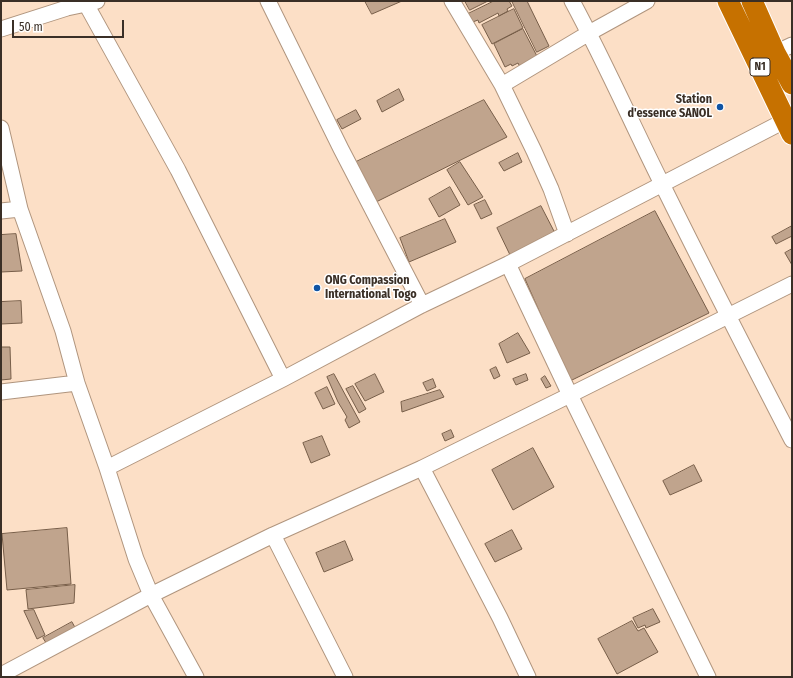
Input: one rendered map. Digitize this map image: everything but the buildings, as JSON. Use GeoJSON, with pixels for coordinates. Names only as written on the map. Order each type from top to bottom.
{"type":"FeatureCollection","features":[{"type":"Feature","properties":{"kind":"highway","name":"N1"},"geometry":{"type":"LineString","coordinates":[[728,1],[790,124]]}},
{"type":"Feature","properties":{"kind":"highway","name":"N1"},"geometry":{"type":"LineString","coordinates":[[752,1],[784,49],[792,84]]}},
{"type":"Feature","properties":{"kind":"street"},"geometry":{"type":"LineString","coordinates":[[268,1],[341,149],[422,304]]}},
{"type":"Feature","properties":{"kind":"street"},"geometry":{"type":"LineString","coordinates":[[452,1],[502,85],[534,150],[567,234]]}},
{"type":"Feature","properties":{"kind":"street"},"geometry":{"type":"LineString","coordinates":[[572,1],[590,33],[662,185],[792,440]]}},
{"type":"Feature","properties":{"kind":"street"},"geometry":{"type":"LineString","coordinates":[[502,85],[647,1]]}},
{"type":"Feature","properties":{"kind":"street"},"geometry":{"type":"LineString","coordinates":[[1,29],[66,4],[92,3],[283,379]]}},
{"type":"Feature","properties":{"kind":"street"},"geometry":{"type":"LineString","coordinates":[[107,468],[283,379],[422,304],[508,264],[662,185],[790,124]]}},
{"type":"Feature","properties":{"kind":"street"},"geometry":{"type":"LineString","coordinates":[[1,128],[20,209],[63,331],[77,383],[107,468],[136,559],[151,595],[196,677]]}},
{"type":"Feature","properties":{"kind":"street"},"geometry":{"type":"LineString","coordinates":[[1,211],[20,209]]}},
{"type":"Feature","properties":{"kind":"street"},"geometry":{"type":"LineString","coordinates":[[508,264],[570,395],[708,677]]}},
{"type":"Feature","properties":{"kind":"street"},"geometry":{"type":"LineString","coordinates":[[1,675],[151,595],[273,535],[422,468],[792,284]]}},
{"type":"Feature","properties":{"kind":"street"},"geometry":{"type":"LineString","coordinates":[[1,392],[77,383]]}},
{"type":"Feature","properties":{"kind":"street"},"geometry":{"type":"LineString","coordinates":[[422,468],[500,618],[528,677]]}},
{"type":"Feature","properties":{"kind":"street"},"geometry":{"type":"LineString","coordinates":[[273,535],[345,677]]}},
{"type":"Feature","properties":{"kind":"place","name":"Station d'essence SANOL"},"geometry":{"type":"Point","coordinates":[720,107]}},
{"type":"Feature","properties":{"kind":"place","name":"ONG Compassion International Togo"},"geometry":{"type":"Point","coordinates":[317,288]}}]}
